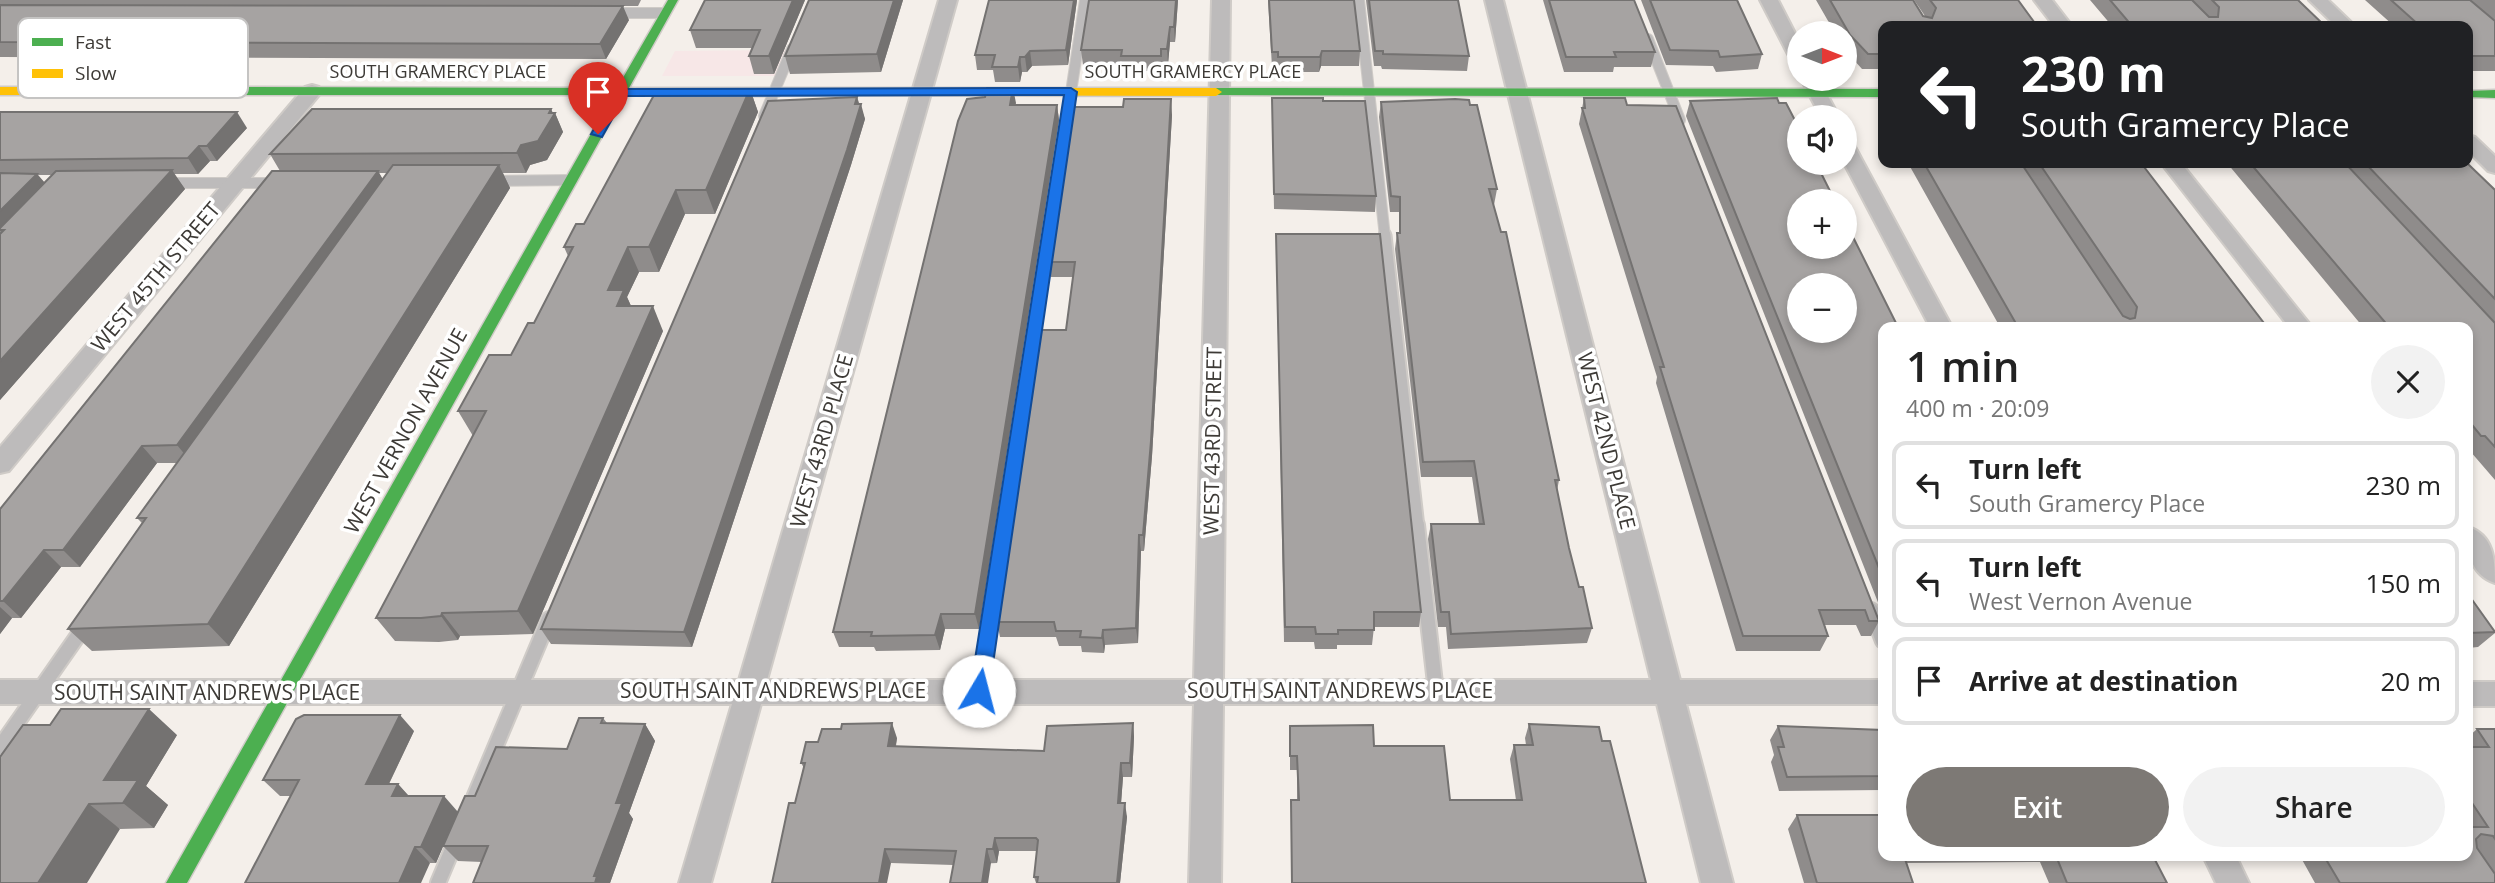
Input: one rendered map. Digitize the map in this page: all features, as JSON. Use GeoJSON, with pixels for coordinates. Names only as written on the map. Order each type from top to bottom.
{"type":"FeatureCollection","features":[{"type":"Feature","properties":{"kind":"street","name":"WEST 43RD PLACE"},"geometry":{"type":"LineString","coordinates":[[695,883],[948,0]]}},
{"type":"Feature","properties":{"kind":"street","name":"WEST 43RD STREET"},"geometry":{"type":"LineString","coordinates":[[1205,883],[1221,0]]}},
{"type":"Feature","properties":{"kind":"street","name":"WEST 42ND PLACE"},"geometry":{"type":"LineString","coordinates":[[1494,0],[1717,883]]}},
{"type":"Feature","properties":{"kind":"street"},"geometry":{"type":"LineString","coordinates":[[1769,0],[1787,35]]}},
{"type":"Feature","properties":{"kind":"street"},"geometry":{"type":"LineString","coordinates":[[2043,0],[2059,21]]}},
{"type":"Feature","properties":{"kind":"street"},"geometry":{"type":"LineString","coordinates":[[2318,0],[2341,21]]}},
{"type":"Feature","properties":{"kind":"street","name":"WEST VERNON AVENUE"},"geometry":{"type":"LineString","coordinates":[[176,883],[669,6]]}},
{"type":"Feature","properties":{"kind":"street","name":"SOUTH GRAMERCY PLACE"},"geometry":{"type":"LineString","coordinates":[[248,92],[1669,93],[1787,87]]}},
{"type":"Feature","properties":{"kind":"street","name":"SOUTH GRAMERCY PLACE"},"geometry":{"type":"LineString","coordinates":[[1857,90],[1878,92]]}},
{"type":"Feature","properties":{"kind":"street","name":"WEST 45TH STREET"},"geometry":{"type":"LineString","coordinates":[[0,464],[312,91]]}},
{"type":"Feature","properties":{"kind":"street"},"geometry":{"type":"LineString","coordinates":[[2473,94],[2495,94]]}},
{"type":"Feature","properties":{"kind":"street"},"geometry":{"type":"LineString","coordinates":[[2473,146],[2495,167]]}},
{"type":"Feature","properties":{"kind":"street"},"geometry":{"type":"LineString","coordinates":[[2175,168],[2297,322]]}},
{"type":"Feature","properties":{"kind":"street"},"geometry":{"type":"LineString","coordinates":[[1857,169],[1938,322]]}},
{"type":"Feature","properties":{"kind":"street"},"geometry":{"type":"LineString","coordinates":[[2473,543],[2495,572]]}},
{"type":"Feature","properties":{"kind":"street","name":"SOUTH SAINT ANDREWS PLACE"},"geometry":{"type":"LineString","coordinates":[[0,692],[1878,692]]}},
{"type":"Feature","properties":{"kind":"street"},"geometry":{"type":"LineString","coordinates":[[2473,694],[2495,694]]}},
{"type":"Feature","properties":{"kind":"street"},"geometry":{"type":"LineString","coordinates":[[2222,861],[2233,883]]}},
{"type":"Feature","properties":{"kind":"lane"},"geometry":{"type":"LineString","coordinates":[[979,691],[1085,0]]}},
{"type":"Feature","properties":{"kind":"lane"},"geometry":{"type":"LineString","coordinates":[[1359,0],[1436,692]]}},
{"type":"Feature","properties":{"kind":"lane"},"geometry":{"type":"LineString","coordinates":[[596,13],[669,6]]}},
{"type":"Feature","properties":{"kind":"lane"},"geometry":{"type":"LineString","coordinates":[[1642,23],[1684,131]]}},
{"type":"Feature","properties":{"kind":"lane"},"geometry":{"type":"LineString","coordinates":[[758,130],[798,34]]}},
{"type":"Feature","properties":{"kind":"lane"},"geometry":{"type":"LineString","coordinates":[[480,181],[572,180]]}},
{"type":"Feature","properties":{"kind":"lane"},"geometry":{"type":"LineString","coordinates":[[150,183],[290,183]]}},
{"type":"Feature","properties":{"kind":"lane"},"geometry":{"type":"LineString","coordinates":[[438,883],[556,603]]}},
{"type":"Feature","properties":{"kind":"lane"},"geometry":{"type":"LineString","coordinates":[[1868,603],[1878,628]]}},
{"type":"Feature","properties":{"kind":"lane"},"geometry":{"type":"LineString","coordinates":[[0,747],[94,613]]}},
{"type":"Feature","properties":{"kind":"shaded area"},"geometry":{"type":"Polygon","coordinates":[[[786,50],[775,76],[662,76],[675,51],[786,50]]]}},
{"type":"Feature","properties":{"kind":"building"},"geometry":{"type":"Polygon","coordinates":[[[705,0],[793,0],[769,56],[749,56],[760,30],[690,30],[705,0]]]}},
{"type":"Feature","properties":{"kind":"building"},"geometry":{"type":"Polygon","coordinates":[[[809,0],[894,0],[877,54],[785,56],[809,0]]]}},
{"type":"Feature","properties":{"kind":"building"},"geometry":{"type":"Polygon","coordinates":[[[989,0],[1074,0],[1066,50],[1030,51],[1025,57],[1020,57],[1018,67],[992,67],[995,55],[975,55],[989,0]]]}},
{"type":"Feature","properties":{"kind":"building"},"geometry":{"type":"Polygon","coordinates":[[[1089,0],[1176,0],[1174,27],[1170,27],[1167,49],[1161,49],[1161,56],[1121,56],[1122,50],[1081,50],[1089,0]]]}},
{"type":"Feature","properties":{"kind":"building"},"geometry":{"type":"Polygon","coordinates":[[[1269,0],[1354,0],[1360,51],[1322,51],[1320,57],[1278,57],[1278,52],[1272,52],[1269,0]]]}},
{"type":"Feature","properties":{"kind":"building"},"geometry":{"type":"Polygon","coordinates":[[[1369,0],[1458,0],[1469,56],[1383,54],[1383,51],[1375,51],[1369,0]]]}},
{"type":"Feature","properties":{"kind":"building"},"geometry":{"type":"Polygon","coordinates":[[[1549,0],[1634,0],[1655,52],[1614,52],[1616,57],[1566,57],[1549,0]]]}},
{"type":"Feature","properties":{"kind":"building"},"geometry":{"type":"Polygon","coordinates":[[[1650,0],[1737,0],[1762,54],[1720,57],[1718,51],[1670,50],[1650,0]]]}},
{"type":"Feature","properties":{"kind":"building"},"geometry":{"type":"Polygon","coordinates":[[[1830,0],[1913,0],[1923,16],[1932,18],[1936,8],[1930,0],[2018,0],[2033,21],[1878,21],[1878,54],[1868,54],[1857,42],[1857,21],[1842,21],[1830,0]]]}},
{"type":"Feature","properties":{"kind":"building"},"geometry":{"type":"Polygon","coordinates":[[[2110,0],[2192,0],[2209,17],[2218,17],[2219,7],[2212,0],[2298,0],[2320,21],[2128,21],[2110,0]]]}},
{"type":"Feature","properties":{"kind":"building"},"geometry":{"type":"Polygon","coordinates":[[[2391,0],[2470,0],[2495,21],[2495,56],[2473,56],[2473,21],[2414,21],[2391,0]]]}},
{"type":"Feature","properties":{"kind":"building"},"geometry":{"type":"Polygon","coordinates":[[[0,5],[623,6],[600,44],[248,43],[248,18],[18,18],[18,42],[0,42],[0,5]]]}},
{"type":"Feature","properties":{"kind":"building"},"geometry":{"type":"Polygon","coordinates":[[[987,88],[1013,88],[1010,105],[1057,105],[975,614],[941,614],[935,635],[871,636],[872,632],[833,632],[958,121],[967,99],[985,97],[987,88]]]}},
{"type":"Feature","properties":{"kind":"building"},"geometry":{"type":"Polygon","coordinates":[[[750,89],[706,190],[676,190],[649,247],[628,247],[608,290],[624,290],[617,306],[653,306],[518,611],[442,613],[441,616],[421,618],[376,618],[486,411],[458,411],[489,355],[511,355],[528,323],[534,323],[573,247],[564,247],[576,224],[584,224],[654,95],[659,95],[662,90],[750,89]]]}},
{"type":"Feature","properties":{"kind":"building"},"geometry":{"type":"Polygon","coordinates":[[[857,97],[855,104],[861,104],[847,150],[684,632],[541,629],[768,101],[857,97]]]}},
{"type":"Feature","properties":{"kind":"building"},"geometry":{"type":"Polygon","coordinates":[[[1272,98],[1365,101],[1376,196],[1274,194],[1272,98]]]}},
{"type":"Feature","properties":{"kind":"building"},"geometry":{"type":"Polygon","coordinates":[[[1584,98],[1625,98],[1627,105],[1676,106],[1878,621],[1869,621],[1865,610],[1819,610],[1828,636],[1743,636],[1660,367],[1664,367],[1582,108],[1585,108],[1584,98]]]}},
{"type":"Feature","properties":{"kind":"building"},"geometry":{"type":"Polygon","coordinates":[[[1777,98],[1779,103],[1786,103],[1787,175],[1822,175],[1829,189],[1787,189],[1787,259],[1857,259],[1857,245],[1896,322],[1878,322],[1878,566],[1788,343],[1857,343],[1857,273],[1787,273],[1787,341],[1690,101],[1777,98]]]}},
{"type":"Feature","properties":{"kind":"building"},"geometry":{"type":"Polygon","coordinates":[[[1124,99],[1171,99],[1151,441],[1143,535],[1139,535],[1136,628],[1103,630],[1102,638],[1080,637],[1081,631],[1056,631],[1054,622],[996,622],[998,613],[995,613],[1038,330],[1066,330],[1075,262],[1049,262],[1072,107],[1123,107],[1124,99]]]}},
{"type":"Feature","properties":{"kind":"building"},"geometry":{"type":"Polygon","coordinates":[[[1469,100],[1470,105],[1477,105],[1497,189],[1489,189],[1501,232],[1506,232],[1559,480],[1555,480],[1569,548],[1579,587],[1583,587],[1592,628],[1451,634],[1449,612],[1441,612],[1431,524],[1484,524],[1474,461],[1423,462],[1397,233],[1400,233],[1400,197],[1391,196],[1381,102],[1469,100]]]}},
{"type":"Feature","properties":{"kind":"building"},"geometry":{"type":"Polygon","coordinates":[[[312,109],[551,109],[549,113],[555,113],[538,141],[521,145],[517,153],[270,154],[312,109]]]}},
{"type":"Feature","properties":{"kind":"building"},"geometry":{"type":"Polygon","coordinates":[[[0,112],[237,112],[207,146],[199,146],[188,158],[0,160],[0,112]]]}},
{"type":"Feature","properties":{"kind":"building"},"geometry":{"type":"Polygon","coordinates":[[[393,165],[499,165],[208,624],[68,629],[146,518],[137,518],[393,165]]]}},
{"type":"Feature","properties":{"kind":"building"},"geometry":{"type":"Polygon","coordinates":[[[1927,168],[2024,168],[2123,316],[2130,319],[2135,318],[2137,307],[2042,168],[2145,168],[2263,322],[2015,322],[1927,168]]]}},
{"type":"Feature","properties":{"kind":"building"},"geometry":{"type":"Polygon","coordinates":[[[2254,168],[2350,168],[2495,323],[2495,447],[2473,426],[2473,322],[2385,322],[2254,168]]]}},
{"type":"Feature","properties":{"kind":"building"},"geometry":{"type":"Polygon","coordinates":[[[2370,168],[2472,168],[2495,190],[2495,299],[2370,168]]]}},
{"type":"Feature","properties":{"kind":"building"},"geometry":{"type":"Polygon","coordinates":[[[172,170],[0,361],[0,234],[4,230],[0,228],[56,171],[172,170]]]}},
{"type":"Feature","properties":{"kind":"building"},"geometry":{"type":"Polygon","coordinates":[[[272,171],[378,171],[177,445],[142,446],[63,550],[44,550],[3,601],[0,601],[0,509],[272,171]]]}},
{"type":"Feature","properties":{"kind":"building"},"geometry":{"type":"Polygon","coordinates":[[[0,173],[37,174],[0,211],[0,173]]]}},
{"type":"Feature","properties":{"kind":"building"},"geometry":{"type":"Polygon","coordinates":[[[1276,234],[1380,234],[1421,612],[1374,612],[1374,630],[1338,630],[1338,634],[1316,634],[1315,627],[1285,627],[1276,234]]]}},
{"type":"Feature","properties":{"kind":"building"},"geometry":{"type":"Polygon","coordinates":[[[2473,601],[2495,632],[2473,633],[2473,601]]]}},
{"type":"Feature","properties":{"kind":"building"},"geometry":{"type":"Polygon","coordinates":[[[61,709],[149,709],[104,780],[138,780],[123,803],[89,804],[38,883],[0,883],[0,757],[23,725],[50,725],[61,709]]]}},
{"type":"Feature","properties":{"kind":"building"},"geometry":{"type":"Polygon","coordinates":[[[304,715],[400,715],[366,784],[398,784],[392,796],[444,796],[421,847],[415,847],[399,883],[245,883],[299,780],[263,780],[296,719],[304,715]]]}},
{"type":"Feature","properties":{"kind":"building"},"geometry":{"type":"Polygon","coordinates":[[[579,718],[603,718],[601,723],[645,724],[616,803],[622,803],[594,876],[597,876],[595,883],[473,883],[488,846],[443,846],[465,796],[475,796],[496,747],[567,749],[579,718]]]}},
{"type":"Feature","properties":{"kind":"building"},"geometry":{"type":"Polygon","coordinates":[[[892,723],[888,746],[1044,751],[1047,726],[1133,723],[1130,763],[1121,763],[1118,803],[1125,803],[1117,883],[1037,883],[1038,877],[1034,877],[1038,840],[995,838],[993,849],[987,849],[982,883],[950,883],[956,851],[885,849],[879,883],[772,883],[789,803],[795,803],[805,763],[801,763],[806,742],[818,742],[822,729],[841,729],[842,724],[892,723]]]}},
{"type":"Feature","properties":{"kind":"building"},"geometry":{"type":"Polygon","coordinates":[[[1529,724],[1599,727],[1602,741],[1610,741],[1646,883],[1292,883],[1291,800],[1299,800],[1297,756],[1290,756],[1290,726],[1373,725],[1374,746],[1444,746],[1450,800],[1522,800],[1514,745],[1533,745],[1529,724]]]}},
{"type":"Feature","properties":{"kind":"building"},"geometry":{"type":"Polygon","coordinates":[[[1778,726],[1878,730],[1878,776],[1787,777],[1778,747],[1784,747],[1778,726]]]}},
{"type":"Feature","properties":{"kind":"building"},"geometry":{"type":"Polygon","coordinates":[[[2477,729],[2495,729],[2495,839],[2493,836],[2481,834],[2476,839],[2477,848],[2495,874],[2495,883],[2340,883],[2327,861],[2473,861],[2473,827],[2488,827],[2473,804],[2473,747],[2489,747],[2477,729]]]}},
{"type":"Feature","properties":{"kind":"building"},"geometry":{"type":"Polygon","coordinates":[[[1797,815],[1878,815],[1878,861],[1906,861],[1913,883],[1817,883],[1797,815]]]}},
{"type":"Feature","properties":{"kind":"building"},"geometry":{"type":"Polygon","coordinates":[[[2058,861],[2156,861],[2167,883],[2067,883],[2058,861]]]}},
{"type":"Feature","properties":{"kind":"traffic: fast"},"geometry":{"type":"LineString","coordinates":[[176,883],[673,0]]}},
{"type":"Feature","properties":{"kind":"traffic: fast"},"geometry":{"type":"LineString","coordinates":[[248,91],[779,92]]}},
{"type":"Feature","properties":{"kind":"traffic: fast"},"geometry":{"type":"LineString","coordinates":[[1216,92],[1878,93]]}},
{"type":"Feature","properties":{"kind":"traffic: fast"},"geometry":{"type":"LineString","coordinates":[[2473,94],[2495,94]]}},
{"type":"Feature","properties":{"kind":"traffic: slow"},"geometry":{"type":"LineString","coordinates":[[0,91],[18,91]]}},
{"type":"Feature","properties":{"kind":"traffic: slow"},"geometry":{"type":"LineString","coordinates":[[779,92],[1216,92]]}},
{"type":"Feature","properties":{"kind":"route"},"geometry":{"type":"LineString","coordinates":[[598,134],[621,92],[1071,92],[979,691]]}}]}
